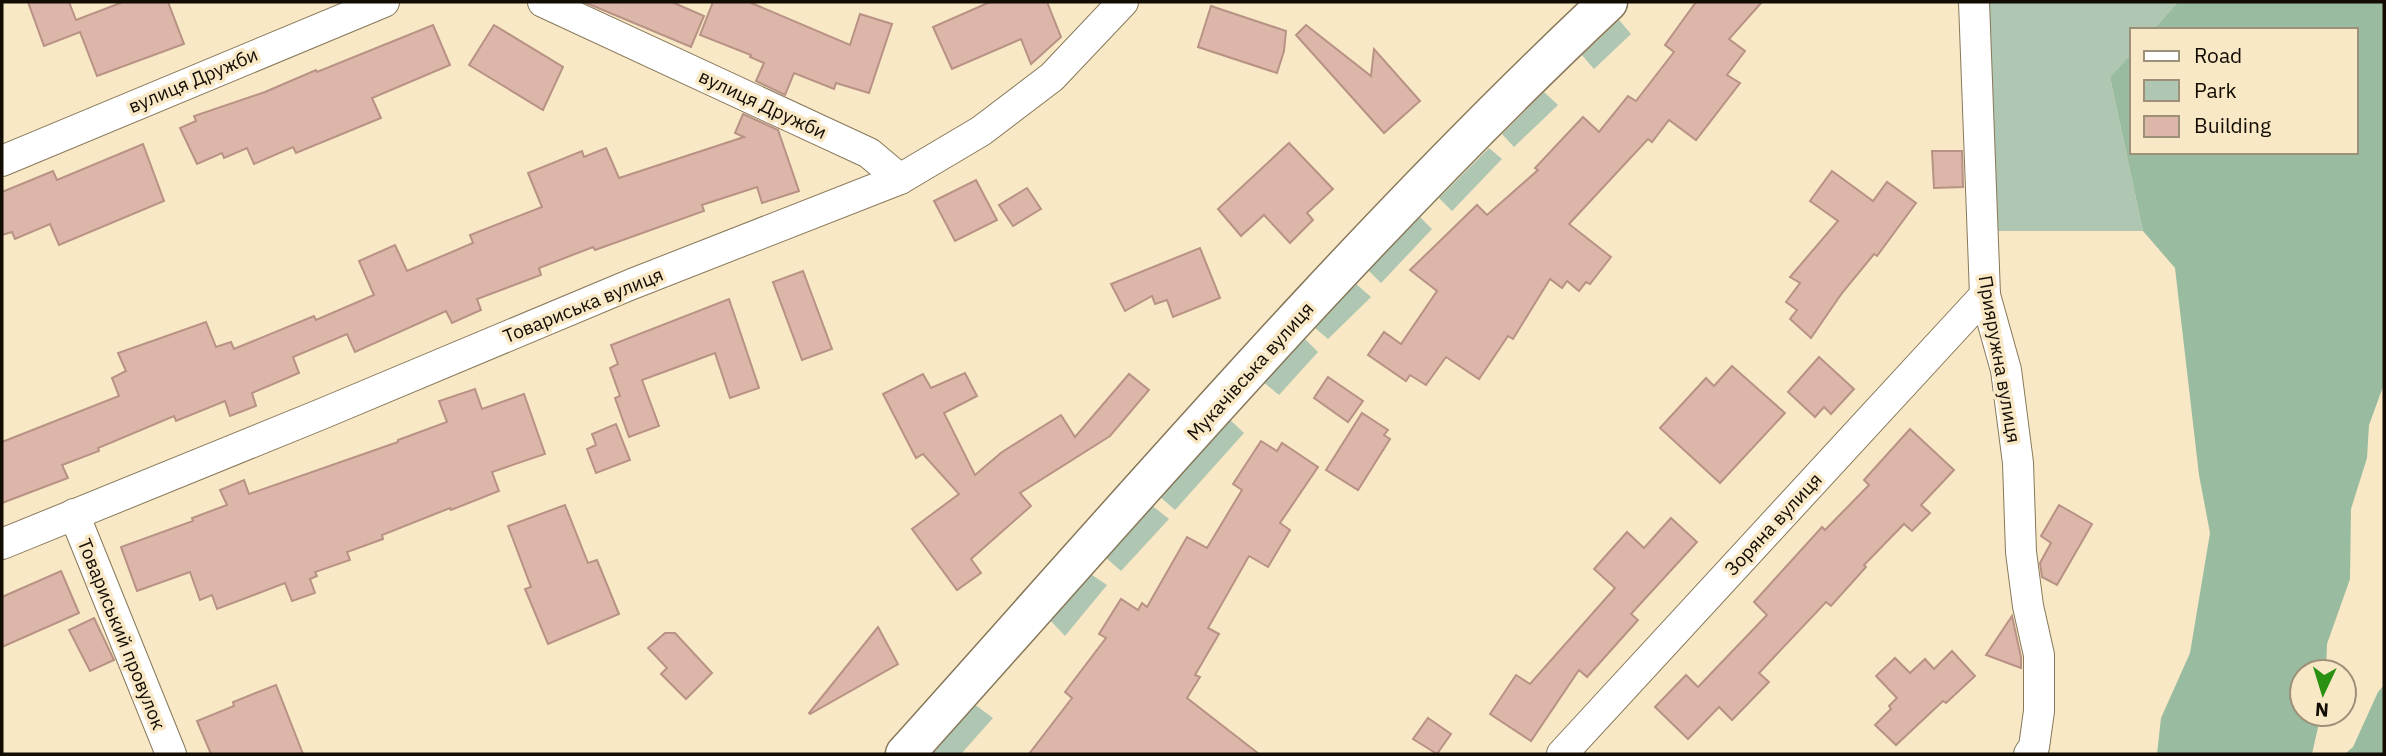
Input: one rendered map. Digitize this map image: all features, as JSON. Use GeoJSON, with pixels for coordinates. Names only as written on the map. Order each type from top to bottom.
{"type":"FeatureCollection","features":[{"type":"Feature","properties":{"kind":"street","name":"вулиця Дружби"},"geometry":{"type":"LineString","coordinates":[[2,161],[384,2]]}},
{"type":"Feature","properties":{"kind":"street","name":"вулиця Дружби"},"geometry":{"type":"LineString","coordinates":[[543,2],[869,153],[900,179]]}},
{"type":"Feature","properties":{"kind":"street","name":"Товариська вулиця"},"geometry":{"type":"LineString","coordinates":[[2,544],[632,284],[900,179],[981,131],[1052,77],[1123,2]]}},
{"type":"Feature","properties":{"kind":"street","name":"Мукачівська вулиця"},"geometry":{"type":"LineString","coordinates":[[905,754],[1293,323],[1522,83],[1608,2]]}},
{"type":"Feature","properties":{"kind":"street","name":"Прияружна вулиця"},"geometry":{"type":"LineString","coordinates":[[1973,2],[1985,295],[2006,370],[2018,463],[2021,552],[2028,606],[2039,654],[2039,711],[2034,747],[2029,754]]}},
{"type":"Feature","properties":{"kind":"street","name":"Зоряна вулиця"},"geometry":{"type":"LineString","coordinates":[[1562,754],[1985,295]]}},
{"type":"Feature","properties":{"kind":"street","name":"Товариський провулок"},"geometry":{"type":"LineString","coordinates":[[74,514],[171,754]]}},
{"type":"Feature","properties":{"kind":"green space"},"geometry":{"type":"Polygon","coordinates":[[[1981,2],[2178,2],[2155,28],[2130,28],[2130,55],[2110,77],[2143,231],[1991,231],[1981,2]]]}},
{"type":"Feature","properties":{"kind":"green space"},"geometry":{"type":"Polygon","coordinates":[[[2178,2],[2384,2],[2384,384],[2369,425],[2367,458],[2351,509],[2350,579],[2327,644],[2326,658],[2288,658],[2288,728],[2318,728],[2312,754],[2157,754],[2161,718],[2190,653],[2210,533],[2199,475],[2175,268],[2143,231],[2110,77],[2130,55],[2130,154],[2358,154],[2358,28],[2155,28],[2178,2]]]}},
{"type":"Feature","properties":{"kind":"green space"},"geometry":{"type":"Polygon","coordinates":[[[1619,20],[1631,34],[1594,69],[1582,55],[1619,20]]]}},
{"type":"Feature","properties":{"kind":"green space"},"geometry":{"type":"Polygon","coordinates":[[[1544,92],[1558,105],[1514,147],[1502,134],[1544,92]]]}},
{"type":"Feature","properties":{"kind":"green space"},"geometry":{"type":"Polygon","coordinates":[[[1489,148],[1502,159],[1452,211],[1439,198],[1489,148]]]}},
{"type":"Feature","properties":{"kind":"green space"},"geometry":{"type":"Polygon","coordinates":[[[1420,217],[1432,229],[1381,283],[1368,270],[1420,217]]]}},
{"type":"Feature","properties":{"kind":"green space"},"geometry":{"type":"Polygon","coordinates":[[[1355,283],[1371,297],[1328,339],[1314,327],[1355,283]]]}},
{"type":"Feature","properties":{"kind":"green space"},"geometry":{"type":"Polygon","coordinates":[[[1303,337],[1318,352],[1279,395],[1262,381],[1303,337]]]}},
{"type":"Feature","properties":{"kind":"green space"},"geometry":{"type":"Polygon","coordinates":[[[1227,417],[1244,433],[1175,510],[1158,495],[1227,417]]]}},
{"type":"Feature","properties":{"kind":"green space"},"geometry":{"type":"Polygon","coordinates":[[[1150,504],[1169,519],[1121,571],[1104,556],[1150,504]]]}},
{"type":"Feature","properties":{"kind":"green space"},"geometry":{"type":"Polygon","coordinates":[[[1089,573],[1107,585],[1065,636],[1049,619],[1089,573]]]}},
{"type":"Feature","properties":{"kind":"green space"},"geometry":{"type":"Polygon","coordinates":[[[2384,685],[2384,754],[2345,754],[2353,747],[2378,692],[2384,685]]]}},
{"type":"Feature","properties":{"kind":"green space"},"geometry":{"type":"Polygon","coordinates":[[[974,704],[993,718],[961,754],[930,754],[974,704]]]}},
{"type":"Feature","properties":{"kind":"building"},"geometry":{"type":"Polygon","coordinates":[[[28,2],[69,2],[76,20],[123,2],[168,2],[184,44],[97,76],[80,32],[44,46],[28,2]]]}},
{"type":"Feature","properties":{"kind":"building"},"geometry":{"type":"Polygon","coordinates":[[[584,2],[672,2],[704,16],[691,47],[584,2]]]}},
{"type":"Feature","properties":{"kind":"building"},"geometry":{"type":"Polygon","coordinates":[[[713,2],[749,2],[850,45],[860,14],[892,24],[869,93],[836,83],[834,89],[794,73],[785,95],[756,81],[764,63],[750,57],[751,55],[700,35],[713,2]]]}},
{"type":"Feature","properties":{"kind":"building"},"geometry":{"type":"Polygon","coordinates":[[[990,2],[1047,2],[1061,37],[1031,64],[1021,39],[952,69],[933,27],[990,2]]]}},
{"type":"Feature","properties":{"kind":"building"},"geometry":{"type":"Polygon","coordinates":[[[1696,2],[1762,2],[1729,39],[1745,51],[1727,75],[1740,83],[1696,140],[1669,120],[1652,142],[1648,139],[1569,224],[1611,257],[1590,284],[1586,282],[1579,291],[1567,281],[1562,288],[1550,279],[1513,339],[1508,336],[1479,379],[1446,357],[1426,385],[1410,375],[1406,381],[1368,355],[1384,332],[1401,344],[1437,291],[1410,270],[1477,205],[1487,215],[1538,170],[1535,168],[1583,117],[1599,132],[1628,96],[1636,101],[1674,52],[1665,45],[1696,2]]]}},
{"type":"Feature","properties":{"kind":"building"},"geometry":{"type":"Polygon","coordinates":[[[1211,6],[1286,31],[1284,51],[1277,73],[1198,47],[1211,6]]]}},
{"type":"Feature","properties":{"kind":"building"},"geometry":{"type":"Polygon","coordinates":[[[433,25],[450,65],[372,98],[381,118],[296,153],[293,147],[254,164],[247,148],[224,158],[222,153],[197,164],[180,128],[196,121],[194,116],[265,92],[433,25]]]}},
{"type":"Feature","properties":{"kind":"building"},"geometry":{"type":"Polygon","coordinates":[[[494,25],[563,67],[543,110],[469,65],[494,25]]]}},
{"type":"Feature","properties":{"kind":"building"},"geometry":{"type":"Polygon","coordinates":[[[1306,25],[1371,76],[1374,49],[1420,101],[1384,133],[1296,35],[1306,25]]]}},
{"type":"Feature","properties":{"kind":"building"},"geometry":{"type":"Polygon","coordinates":[[[743,114],[778,130],[799,191],[762,203],[757,187],[702,205],[704,211],[595,250],[593,247],[539,268],[541,275],[477,299],[481,310],[452,323],[446,311],[355,352],[347,334],[293,357],[299,373],[252,393],[256,406],[230,416],[225,401],[176,421],[174,416],[62,465],[68,478],[2,503],[2,442],[119,396],[112,378],[126,371],[118,353],[206,322],[216,347],[231,342],[234,349],[314,316],[316,320],[374,295],[359,261],[395,245],[407,271],[473,243],[470,235],[542,207],[528,173],[582,151],[584,157],[606,148],[619,178],[744,137],[735,133],[743,114]]]}},
{"type":"Feature","properties":{"kind":"building"},"geometry":{"type":"Polygon","coordinates":[[[1289,143],[1333,189],[1307,213],[1313,220],[1290,243],[1264,215],[1241,236],[1218,209],[1289,143]]]}},
{"type":"Feature","properties":{"kind":"building"},"geometry":{"type":"Polygon","coordinates":[[[143,144],[164,201],[59,245],[50,224],[15,239],[12,232],[2,235],[2,192],[53,171],[57,180],[143,144]]]}},
{"type":"Feature","properties":{"kind":"building"},"geometry":{"type":"Polygon","coordinates":[[[1932,151],[1962,151],[1963,187],[1934,188],[1932,151]]]}},
{"type":"Feature","properties":{"kind":"building"},"geometry":{"type":"Polygon","coordinates":[[[1832,171],[1873,201],[1887,182],[1916,203],[1877,256],[1874,254],[1842,293],[1811,338],[1790,319],[1797,310],[1786,302],[1800,283],[1790,277],[1838,221],[1810,201],[1832,171]]]}},
{"type":"Feature","properties":{"kind":"building"},"geometry":{"type":"Polygon","coordinates":[[[976,180],[997,220],[955,241],[934,201],[976,180]]]}},
{"type":"Feature","properties":{"kind":"building"},"geometry":{"type":"Polygon","coordinates":[[[1027,188],[1041,209],[1013,226],[999,205],[1027,188]]]}},
{"type":"Feature","properties":{"kind":"building"},"geometry":{"type":"Polygon","coordinates":[[[1200,248],[1220,298],[1173,317],[1167,300],[1155,304],[1152,296],[1125,311],[1111,284],[1200,248]]]}},
{"type":"Feature","properties":{"kind":"building"},"geometry":{"type":"Polygon","coordinates":[[[803,271],[832,349],[802,360],[773,282],[803,271]]]}},
{"type":"Feature","properties":{"kind":"building"},"geometry":{"type":"Polygon","coordinates":[[[729,299],[759,388],[730,398],[715,353],[642,380],[659,426],[629,437],[615,398],[620,396],[610,368],[618,364],[611,345],[729,299]]]}},
{"type":"Feature","properties":{"kind":"building"},"geometry":{"type":"Polygon","coordinates":[[[1819,357],[1854,389],[1831,414],[1824,407],[1815,417],[1788,392],[1819,357]]]}},
{"type":"Feature","properties":{"kind":"building"},"geometry":{"type":"Polygon","coordinates":[[[1732,366],[1785,413],[1720,483],[1660,428],[1706,378],[1714,386],[1732,366]]]}},
{"type":"Feature","properties":{"kind":"building"},"geometry":{"type":"Polygon","coordinates":[[[965,373],[977,396],[944,413],[975,475],[1002,452],[1061,415],[1075,437],[1129,374],[1149,390],[1110,436],[1020,493],[1031,506],[971,559],[981,573],[957,590],[912,529],[959,494],[923,454],[916,458],[883,394],[923,374],[931,388],[965,373]]]}},
{"type":"Feature","properties":{"kind":"building"},"geometry":{"type":"Polygon","coordinates":[[[1328,377],[1363,401],[1348,422],[1314,398],[1328,377]]]}},
{"type":"Feature","properties":{"kind":"building"},"geometry":{"type":"Polygon","coordinates":[[[475,389],[482,409],[524,394],[545,454],[492,472],[499,491],[382,535],[383,539],[347,552],[350,560],[315,572],[317,576],[310,579],[315,593],[292,601],[285,583],[217,609],[212,595],[200,600],[190,572],[137,591],[121,547],[193,521],[192,518],[227,505],[220,490],[244,480],[249,494],[447,422],[439,401],[475,389]]]}},
{"type":"Feature","properties":{"kind":"building"},"geometry":{"type":"Polygon","coordinates":[[[1362,413],[1388,430],[1384,435],[1390,439],[1358,490],[1326,470],[1362,413]]]}},
{"type":"Feature","properties":{"kind":"building"},"geometry":{"type":"Polygon","coordinates":[[[616,424],[630,460],[596,473],[587,449],[596,445],[592,434],[616,424]]]}},
{"type":"Feature","properties":{"kind":"building"},"geometry":{"type":"Polygon","coordinates":[[[1910,429],[1954,470],[1921,505],[1930,513],[1912,531],[1904,524],[1864,565],[1866,567],[1831,606],[1826,602],[1759,673],[1769,682],[1732,720],[1719,707],[1688,739],[1655,707],[1686,675],[1698,687],[1767,615],[1754,602],[1822,527],[1825,530],[1869,485],[1864,480],[1910,429]]]}},
{"type":"Feature","properties":{"kind":"building"},"geometry":{"type":"Polygon","coordinates":[[[1261,441],[1277,451],[1282,443],[1318,467],[1280,523],[1290,530],[1268,567],[1249,556],[1208,628],[1219,634],[1195,675],[1200,677],[1187,698],[1259,754],[1029,754],[1072,698],[1065,692],[1106,638],[1099,634],[1121,599],[1138,610],[1142,603],[1147,607],[1187,537],[1207,548],[1242,490],[1233,484],[1261,441]]]}},
{"type":"Feature","properties":{"kind":"building"},"geometry":{"type":"Polygon","coordinates":[[[565,505],[588,563],[597,560],[619,614],[548,644],[525,589],[531,587],[508,526],[565,505]]]}},
{"type":"Feature","properties":{"kind":"building"},"geometry":{"type":"Polygon","coordinates":[[[2059,505],[2092,524],[2057,585],[2042,577],[2040,563],[2051,543],[2041,536],[2059,505]]]}},
{"type":"Feature","properties":{"kind":"building"},"geometry":{"type":"Polygon","coordinates":[[[1671,518],[1697,542],[1631,614],[1638,620],[1587,677],[1579,670],[1531,741],[1490,714],[1516,675],[1530,684],[1615,588],[1594,569],[1627,532],[1644,548],[1671,518]]]}},
{"type":"Feature","properties":{"kind":"building"},"geometry":{"type":"Polygon","coordinates":[[[61,571],[79,613],[2,647],[2,597],[61,571]]]}},
{"type":"Feature","properties":{"kind":"building"},"geometry":{"type":"Polygon","coordinates":[[[2012,616],[2021,657],[2021,668],[1986,655],[2012,616]]]}},
{"type":"Feature","properties":{"kind":"building"},"geometry":{"type":"Polygon","coordinates":[[[94,618],[114,660],[90,671],[69,630],[94,618]]]}},
{"type":"Feature","properties":{"kind":"building"},"geometry":{"type":"Polygon","coordinates":[[[878,627],[898,664],[810,714],[809,713],[878,627]]]}},
{"type":"Feature","properties":{"kind":"building"},"geometry":{"type":"Polygon","coordinates":[[[665,633],[675,633],[712,673],[686,699],[661,674],[667,668],[648,648],[665,633]]]}},
{"type":"Feature","properties":{"kind":"building"},"geometry":{"type":"Polygon","coordinates":[[[1952,651],[1975,676],[1946,703],[1943,701],[1896,745],[1875,725],[1891,709],[1889,706],[1897,698],[1876,676],[1895,658],[1910,673],[1925,659],[1934,669],[1952,651]]]}},
{"type":"Feature","properties":{"kind":"building"},"geometry":{"type":"Polygon","coordinates":[[[276,685],[303,754],[211,754],[197,721],[234,706],[233,702],[276,685]]]}},
{"type":"Feature","properties":{"kind":"building"},"geometry":{"type":"Polygon","coordinates":[[[1428,718],[1451,734],[1437,754],[1413,739],[1428,718]]]}}]}
